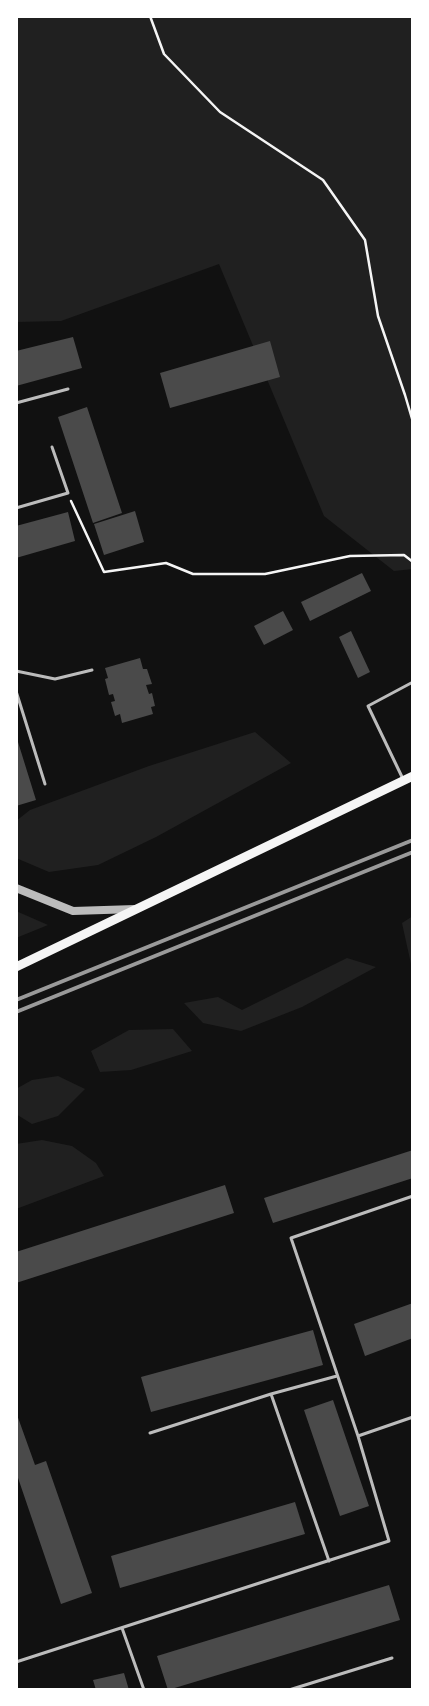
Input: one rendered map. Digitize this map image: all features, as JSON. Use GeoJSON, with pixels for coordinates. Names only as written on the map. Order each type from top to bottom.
{"type":"FeatureCollection","features":[{"type":"Feature","properties":{"kind":"main road"},"geometry":{"type":"LineString","coordinates":[[16,967],[409,778]]}},
{"type":"Feature","properties":{"kind":"street"},"geometry":{"type":"LineString","coordinates":[[16,888],[73,911],[137,909]]}},
{"type":"Feature","properties":{"kind":"lane"},"geometry":{"type":"LineString","coordinates":[[16,403],[68,389]]}},
{"type":"Feature","properties":{"kind":"lane"},"geometry":{"type":"LineString","coordinates":[[16,508],[68,493],[52,447]]}},
{"type":"Feature","properties":{"kind":"lane"},"geometry":{"type":"LineString","coordinates":[[16,671],[55,679],[92,670]]}},
{"type":"Feature","properties":{"kind":"lane"},"geometry":{"type":"LineString","coordinates":[[409,778],[368,706],[413,682]]}},
{"type":"Feature","properties":{"kind":"lane"},"geometry":{"type":"LineString","coordinates":[[16,691],[45,784]]}},
{"type":"Feature","properties":{"kind":"lane"},"geometry":{"type":"LineString","coordinates":[[16,1662],[389,1541],[358,1436],[291,1238],[413,1196]]}},
{"type":"Feature","properties":{"kind":"lane"},"geometry":{"type":"LineString","coordinates":[[150,1433],[271,1394],[337,1376]]}},
{"type":"Feature","properties":{"kind":"lane"},"geometry":{"type":"LineString","coordinates":[[271,1394],[329,1561]]}},
{"type":"Feature","properties":{"kind":"lane"},"geometry":{"type":"LineString","coordinates":[[358,1436],[413,1417]]}},
{"type":"Feature","properties":{"kind":"lane"},"geometry":{"type":"LineString","coordinates":[[122,1628],[144,1690]]}},
{"type":"Feature","properties":{"kind":"lane"},"geometry":{"type":"LineString","coordinates":[[289,1690],[392,1658]]}},
{"type":"Feature","properties":{"kind":"path"},"geometry":{"type":"LineString","coordinates":[[150,16],[164,54],[220,112],[323,180],[365,240],[378,316],[413,422]]}},
{"type":"Feature","properties":{"kind":"path"},"geometry":{"type":"LineString","coordinates":[[68,493],[104,572],[166,563],[193,574],[265,574],[350,556],[404,555],[413,562]]}},
{"type":"Feature","properties":{"kind":"shaded area"},"geometry":{"type":"Polygon","coordinates":[[[16,16],[413,16],[413,569],[394,571],[324,516],[219,264],[61,321],[16,322],[16,16]]]}},
{"type":"Feature","properties":{"kind":"shaded area"},"geometry":{"type":"Polygon","coordinates":[[[255,732],[291,763],[156,837],[98,865],[49,872],[16,858],[16,821],[30,810],[149,766],[255,732]]]}},
{"type":"Feature","properties":{"kind":"shaded area"},"geometry":{"type":"Polygon","coordinates":[[[16,911],[48,925],[16,938],[16,911]]]}},
{"type":"Feature","properties":{"kind":"shaded area"},"geometry":{"type":"Polygon","coordinates":[[[413,916],[413,964],[411,964],[402,923],[413,916]]]}},
{"type":"Feature","properties":{"kind":"shaded area"},"geometry":{"type":"Polygon","coordinates":[[[347,958],[376,967],[302,1007],[241,1031],[203,1023],[184,1003],[218,997],[242,1010],[347,958]]]}},
{"type":"Feature","properties":{"kind":"shaded area"},"geometry":{"type":"Polygon","coordinates":[[[173,1029],[192,1051],[131,1070],[100,1072],[91,1051],[129,1030],[173,1029]]]}},
{"type":"Feature","properties":{"kind":"shaded area"},"geometry":{"type":"Polygon","coordinates":[[[58,1076],[85,1089],[58,1116],[32,1124],[16,1114],[16,1089],[32,1080],[58,1076]]]}},
{"type":"Feature","properties":{"kind":"shaded area"},"geometry":{"type":"Polygon","coordinates":[[[42,1140],[72,1146],[96,1163],[104,1176],[16,1209],[16,1144],[42,1140]]]}},
{"type":"Feature","properties":{"kind":"building"},"geometry":{"type":"Polygon","coordinates":[[[73,337],[82,368],[16,386],[16,351],[73,337]]]}},
{"type":"Feature","properties":{"kind":"building"},"geometry":{"type":"Polygon","coordinates":[[[270,341],[280,377],[170,408],[160,373],[270,341]]]}},
{"type":"Feature","properties":{"kind":"building"},"geometry":{"type":"Polygon","coordinates":[[[87,407],[122,513],[93,523],[58,417],[87,407]]]}},
{"type":"Feature","properties":{"kind":"building"},"geometry":{"type":"Polygon","coordinates":[[[135,511],[144,542],[104,555],[94,524],[135,511]]]}},
{"type":"Feature","properties":{"kind":"building"},"geometry":{"type":"Polygon","coordinates":[[[68,512],[75,541],[16,558],[16,526],[68,512]]]}},
{"type":"Feature","properties":{"kind":"building"},"geometry":{"type":"Polygon","coordinates":[[[362,573],[371,591],[310,621],[301,602],[362,573]]]}},
{"type":"Feature","properties":{"kind":"building"},"geometry":{"type":"Polygon","coordinates":[[[283,611],[293,630],[264,645],[254,626],[283,611]]]}},
{"type":"Feature","properties":{"kind":"building"},"geometry":{"type":"Polygon","coordinates":[[[351,631],[370,672],[358,678],[339,637],[351,631]]]}},
{"type":"Feature","properties":{"kind":"building"},"geometry":{"type":"Polygon","coordinates":[[[140,658],[143,669],[147,669],[152,684],[146,685],[149,694],[152,693],[155,706],[151,707],[153,714],[122,723],[120,714],[115,716],[111,702],[115,701],[113,694],[109,695],[105,679],[108,678],[105,668],[140,658]]]}},
{"type":"Feature","properties":{"kind":"building"},"geometry":{"type":"Polygon","coordinates":[[[16,742],[18,742],[36,800],[16,806],[16,742]]]}},
{"type":"Feature","properties":{"kind":"building"},"geometry":{"type":"Polygon","coordinates":[[[413,1150],[413,1178],[273,1223],[264,1198],[413,1150]]]}},
{"type":"Feature","properties":{"kind":"building"},"geometry":{"type":"Polygon","coordinates":[[[225,1185],[234,1213],[16,1283],[16,1252],[225,1185]]]}},
{"type":"Feature","properties":{"kind":"building"},"geometry":{"type":"Polygon","coordinates":[[[413,1303],[413,1338],[365,1356],[354,1324],[413,1303]]]}},
{"type":"Feature","properties":{"kind":"building"},"geometry":{"type":"Polygon","coordinates":[[[313,1330],[323,1365],[151,1412],[141,1377],[313,1330]]]}},
{"type":"Feature","properties":{"kind":"building"},"geometry":{"type":"Polygon","coordinates":[[[333,1400],[369,1506],[340,1516],[304,1410],[333,1400]]]}},
{"type":"Feature","properties":{"kind":"building"},"geometry":{"type":"Polygon","coordinates":[[[16,1412],[35,1465],[46,1461],[92,1593],[61,1604],[16,1472],[16,1412]]]}},
{"type":"Feature","properties":{"kind":"building"},"geometry":{"type":"Polygon","coordinates":[[[295,1502],[305,1534],[120,1588],[111,1556],[295,1502]]]}},
{"type":"Feature","properties":{"kind":"building"},"geometry":{"type":"Polygon","coordinates":[[[389,1585],[400,1620],[168,1690],[157,1656],[389,1585]]]}},
{"type":"Feature","properties":{"kind":"building"},"geometry":{"type":"Polygon","coordinates":[[[124,1673],[129,1690],[96,1690],[93,1680],[124,1673]]]}},
{"type":"Feature","properties":{"kind":"railway"},"geometry":{"type":"LineString","coordinates":[[16,1000],[413,840]]}},
{"type":"Feature","properties":{"kind":"railway"},"geometry":{"type":"LineString","coordinates":[[16,1012],[413,852]]}}]}
